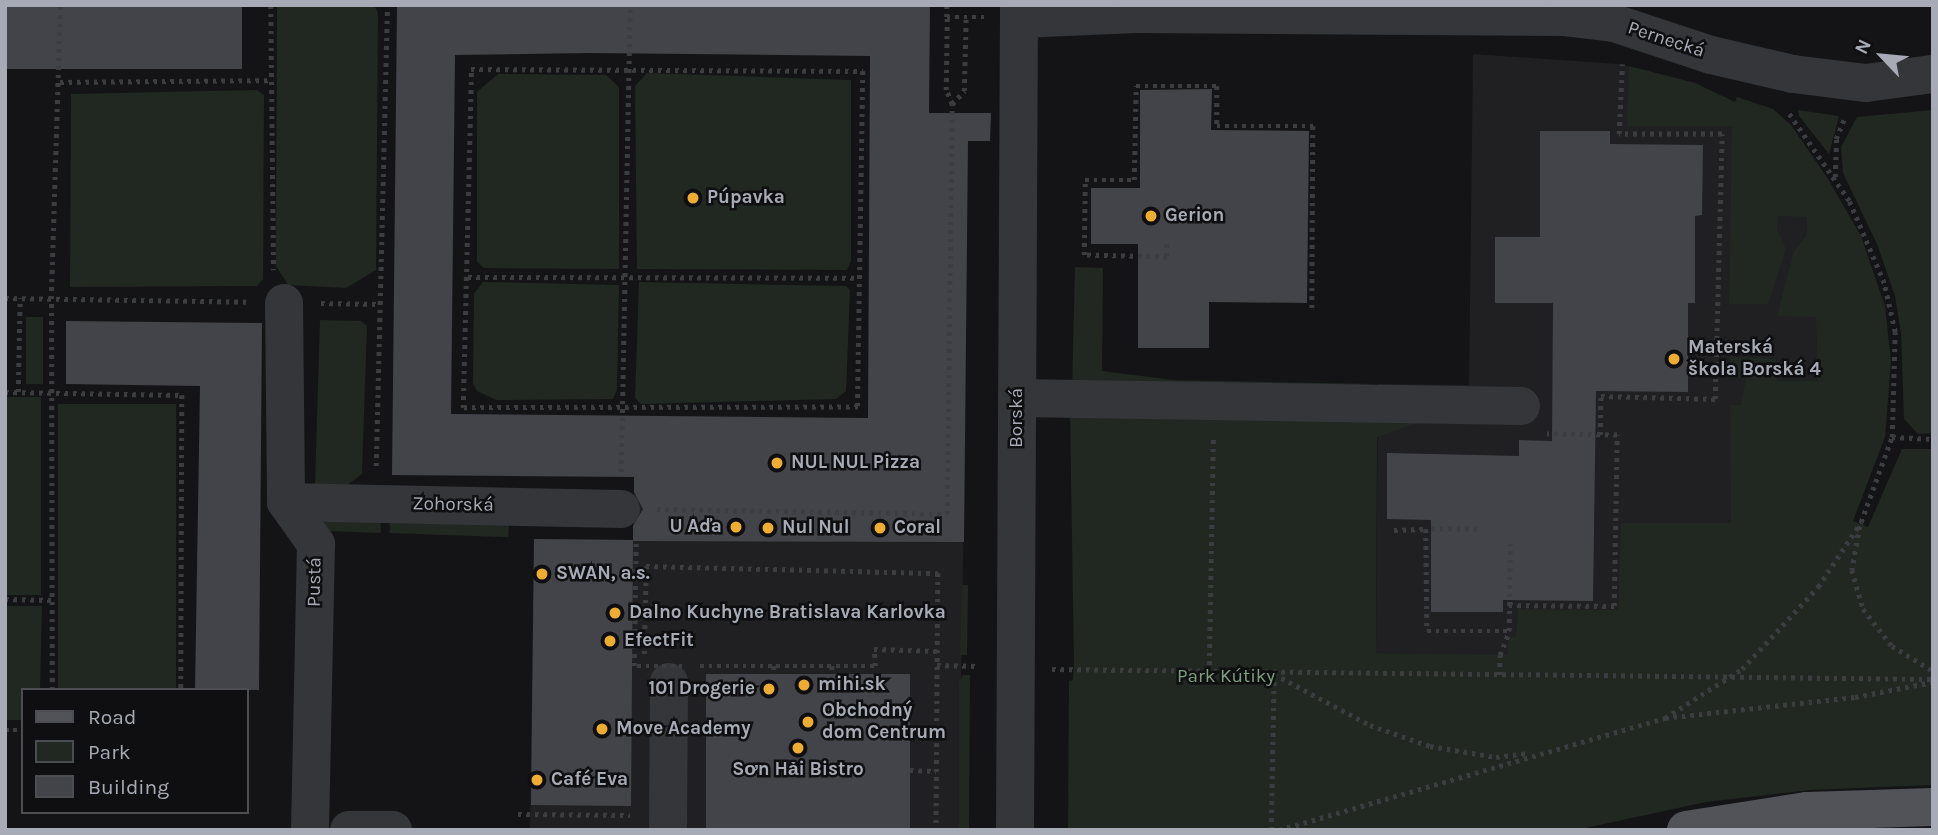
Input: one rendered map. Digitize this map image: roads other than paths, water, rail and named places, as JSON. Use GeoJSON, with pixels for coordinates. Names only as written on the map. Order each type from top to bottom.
{"type":"FeatureCollection","features":[{"type":"Feature","properties":{"kind":"main road"},"geometry":{"type":"LineString","coordinates":[[1686,830],[1808,811],[1933,807]]}},
{"type":"Feature","properties":{"kind":"street","name":"Pernecká"},"geometry":{"type":"LineString","coordinates":[[1009,14],[1563,17],[1614,23],[1711,55],[1793,74],[1866,83],[1933,74]]}},
{"type":"Feature","properties":{"kind":"street","name":"Borská"},"geometry":{"type":"LineString","coordinates":[[1009,14],[1017,398],[1015,830]]}},
{"type":"Feature","properties":{"kind":"street"},"geometry":{"type":"LineString","coordinates":[[285,303],[286,502]]}},
{"type":"Feature","properties":{"kind":"street"},"geometry":{"type":"LineString","coordinates":[[1017,398],[1521,406]]}},
{"type":"Feature","properties":{"kind":"street","name":"Zohorská"},"geometry":{"type":"LineString","coordinates":[[286,502],[634,509]]}},
{"type":"Feature","properties":{"kind":"street","name":"Pustá"},"geometry":{"type":"LineString","coordinates":[[286,502],[316,544],[310,830]]}},
{"type":"Feature","properties":{"kind":"street"},"geometry":{"type":"LineString","coordinates":[[653,672],[668,830]]}},
{"type":"Feature","properties":{"kind":"street"},"geometry":{"type":"LineString","coordinates":[[349,830],[393,830]]}},
{"type":"Feature","properties":{"kind":"place","name":"Púpavka"},"geometry":{"type":"Point","coordinates":[693,198]}},
{"type":"Feature","properties":{"kind":"place","name":"Gerion"},"geometry":{"type":"Point","coordinates":[1151,216]}},
{"type":"Feature","properties":{"kind":"place","name":"Materská škola Borská 4"},"geometry":{"type":"Point","coordinates":[1674,359]}},
{"type":"Feature","properties":{"kind":"place","name":"NUL NUL Pizza"},"geometry":{"type":"Point","coordinates":[777,463]}},
{"type":"Feature","properties":{"kind":"place","name":"U Aďa"},"geometry":{"type":"Point","coordinates":[736,527]}},
{"type":"Feature","properties":{"kind":"place","name":"Nul Nul"},"geometry":{"type":"Point","coordinates":[768,528]}},
{"type":"Feature","properties":{"kind":"place","name":"Coral"},"geometry":{"type":"Point","coordinates":[880,528]}},
{"type":"Feature","properties":{"kind":"place","name":"SWAN, a.s."},"geometry":{"type":"Point","coordinates":[542,574]}},
{"type":"Feature","properties":{"kind":"place","name":"Dalno Kuchyne Bratislava Karlovka"},"geometry":{"type":"Point","coordinates":[615,613]}},
{"type":"Feature","properties":{"kind":"place","name":"EfectFit"},"geometry":{"type":"Point","coordinates":[610,641]}},
{"type":"Feature","properties":{"kind":"place","name":"mihi.sk"},"geometry":{"type":"Point","coordinates":[804,685]}},
{"type":"Feature","properties":{"kind":"place","name":"101 Drogerie"},"geometry":{"type":"Point","coordinates":[769,689]}},
{"type":"Feature","properties":{"kind":"place","name":"Obchodný dom Centrum"},"geometry":{"type":"Point","coordinates":[808,722]}},
{"type":"Feature","properties":{"kind":"place","name":"Move Academy"},"geometry":{"type":"Point","coordinates":[602,729]}},
{"type":"Feature","properties":{"kind":"place","name":"Sơn Hải Bistro"},"geometry":{"type":"Point","coordinates":[798,748]}},
{"type":"Feature","properties":{"kind":"place","name":"Café Eva"},"geometry":{"type":"Point","coordinates":[537,780]}},
{"type":"Feature","properties":{"kind":"park label","name":"Park Kútiky"},"geometry":{"type":"Point","coordinates":[1226,677]}}]}
